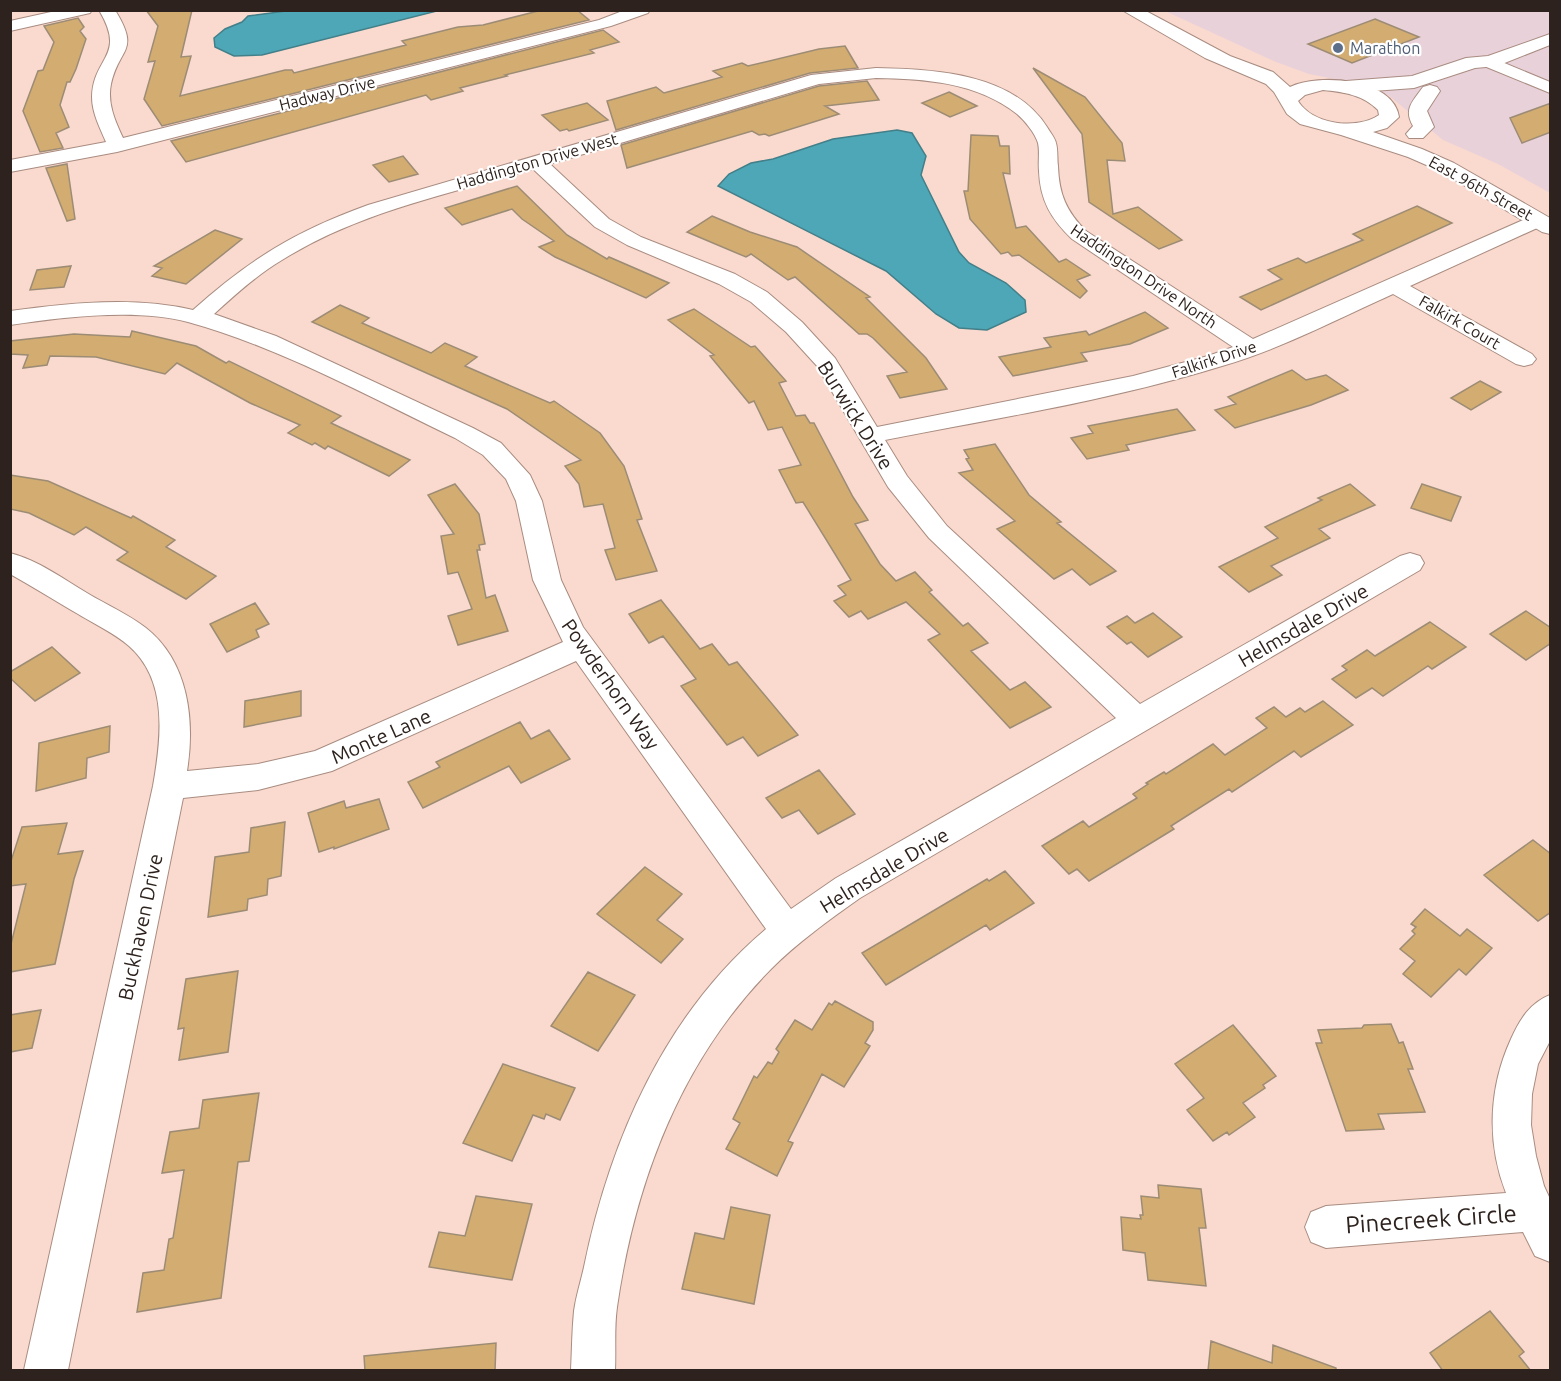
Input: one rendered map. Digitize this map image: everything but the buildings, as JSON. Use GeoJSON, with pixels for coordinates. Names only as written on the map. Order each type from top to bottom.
{"type":"FeatureCollection","features":[{"type":"Feature","properties":{"kind":"main road"},"geometry":{"type":"LineString","coordinates":[[1130,10],[1222,59],[1272,80],[1290,99],[1293,93],[1302,88],[1407,84],[1473,62],[1490,62],[1551,39]]}},
{"type":"Feature","properties":{"kind":"main road"},"geometry":{"type":"LineString","coordinates":[[1154,10],[1299,76],[1338,86]]}},
{"type":"Feature","properties":{"kind":"main road"},"geometry":{"type":"LineString","coordinates":[[1341,128],[1358,129],[1383,123],[1389,117],[1389,109],[1421,92],[1430,91],[1489,69],[1490,62]]}},
{"type":"Feature","properties":{"kind":"main road","name":"East 96th Street"},"geometry":{"type":"LineString","coordinates":[[1338,86],[1375,96],[1416,134],[1443,149],[1489,168]]}},
{"type":"Feature","properties":{"kind":"main road"},"geometry":{"type":"LineString","coordinates":[[1416,134],[1425,127],[1418,116],[1418,106],[1430,91]]}},
{"type":"Feature","properties":{"kind":"main road","name":"East 96th Street"},"geometry":{"type":"LineString","coordinates":[[1290,99],[1291,106],[1298,114],[1437,162],[1545,212]]}},
{"type":"Feature","properties":{"kind":"street"},"geometry":{"type":"LineString","coordinates":[[10,26],[84,10]]}},
{"type":"Feature","properties":{"kind":"street"},"geometry":{"type":"LineString","coordinates":[[106,10],[119,27],[121,40],[102,88],[101,108],[117,146]]}},
{"type":"Feature","properties":{"kind":"street","name":"Hadway Drive"},"geometry":{"type":"LineString","coordinates":[[10,166],[117,146],[593,26],[642,10]]}},
{"type":"Feature","properties":{"kind":"street"},"geometry":{"type":"LineString","coordinates":[[1490,62],[1551,88]]}},
{"type":"Feature","properties":{"kind":"street","name":"Haddington Drive West"},"geometry":{"type":"LineString","coordinates":[[197,318],[248,273],[290,246],[324,229],[375,209],[818,79],[857,73],[905,72]]}},
{"type":"Feature","properties":{"kind":"street","name":"Haddington Drive North"},"geometry":{"type":"LineString","coordinates":[[905,72],[972,84],[1018,106],[1033,118],[1047,142],[1050,198],[1065,222],[1089,241],[1252,349]]}},
{"type":"Feature","properties":{"kind":"street","name":"Burwick Drive"},"geometry":{"type":"LineString","coordinates":[[536,161],[594,216],[612,229],[640,244],[727,279],[770,306],[811,344],[827,363],[897,481],[938,532],[1138,721]]}},
{"type":"Feature","properties":{"kind":"street","name":"Falkirk Drive"},"geometry":{"type":"LineString","coordinates":[[870,436],[1135,383],[1184,371],[1252,349],[1395,286],[1545,212]]}},
{"type":"Feature","properties":{"kind":"street","name":"Falkirk Court"},"geometry":{"type":"LineString","coordinates":[[1395,286],[1524,359]]}},
{"type":"Feature","properties":{"kind":"street","name":"Powderhorn Way"},"geometry":{"type":"LineString","coordinates":[[10,318],[107,309],[159,312],[214,321],[260,337],[464,433],[492,449],[517,476],[529,501],[547,580],[563,617],[788,932]]}},
{"type":"Feature","properties":{"kind":"street","name":"Buckhaven Drive"},"geometry":{"type":"LineString","coordinates":[[10,561],[125,629],[144,644],[166,675],[177,732],[169,786],[46,1371]]}},
{"type":"Feature","properties":{"kind":"street","name":"Helmsdale Drive"},"geometry":{"type":"LineString","coordinates":[[593,1371],[596,1307],[605,1254],[623,1186],[645,1126],[665,1084],[705,1022],[738,981],[788,932],[848,888],[1410,563]]}},
{"type":"Feature","properties":{"kind":"street","name":"Monte Lane"},"geometry":{"type":"LineString","coordinates":[[169,786],[258,777],[321,762],[582,646]]}},
{"type":"Feature","properties":{"kind":"street"},"geometry":{"type":"LineString","coordinates":[[1543,1226],[1514,1145],[1512,1099],[1516,1073],[1525,1048],[1538,1026],[1551,1012]]}},
{"type":"Feature","properties":{"kind":"street","name":"Pinecreek Circle"},"geometry":{"type":"LineString","coordinates":[[1326,1227],[1543,1226]]}},
{"type":"Feature","properties":{"kind":"shaded area"},"geometry":{"type":"Polygon","coordinates":[[[1165,11],[1550,11],[1550,193],[1498,164],[1443,140],[1388,95],[1344,81],[1309,74],[1276,62],[1165,11]]]}},
{"type":"Feature","properties":{"kind":"water"},"geometry":{"type":"Polygon","coordinates":[[[293,10],[437,11],[262,55],[234,56],[215,47],[214,38],[248,16],[293,10]]]}},
{"type":"Feature","properties":{"kind":"water"},"geometry":{"type":"Polygon","coordinates":[[[897,130],[912,133],[926,156],[921,175],[959,252],[969,263],[1006,283],[1025,300],[1026,312],[987,330],[959,328],[936,314],[886,271],[718,186],[729,174],[751,163],[773,159],[833,139],[897,130]]]}},
{"type":"Feature","properties":{"kind":"place","name":"Marathon"},"geometry":{"type":"Point","coordinates":[1338,48]}}]}
